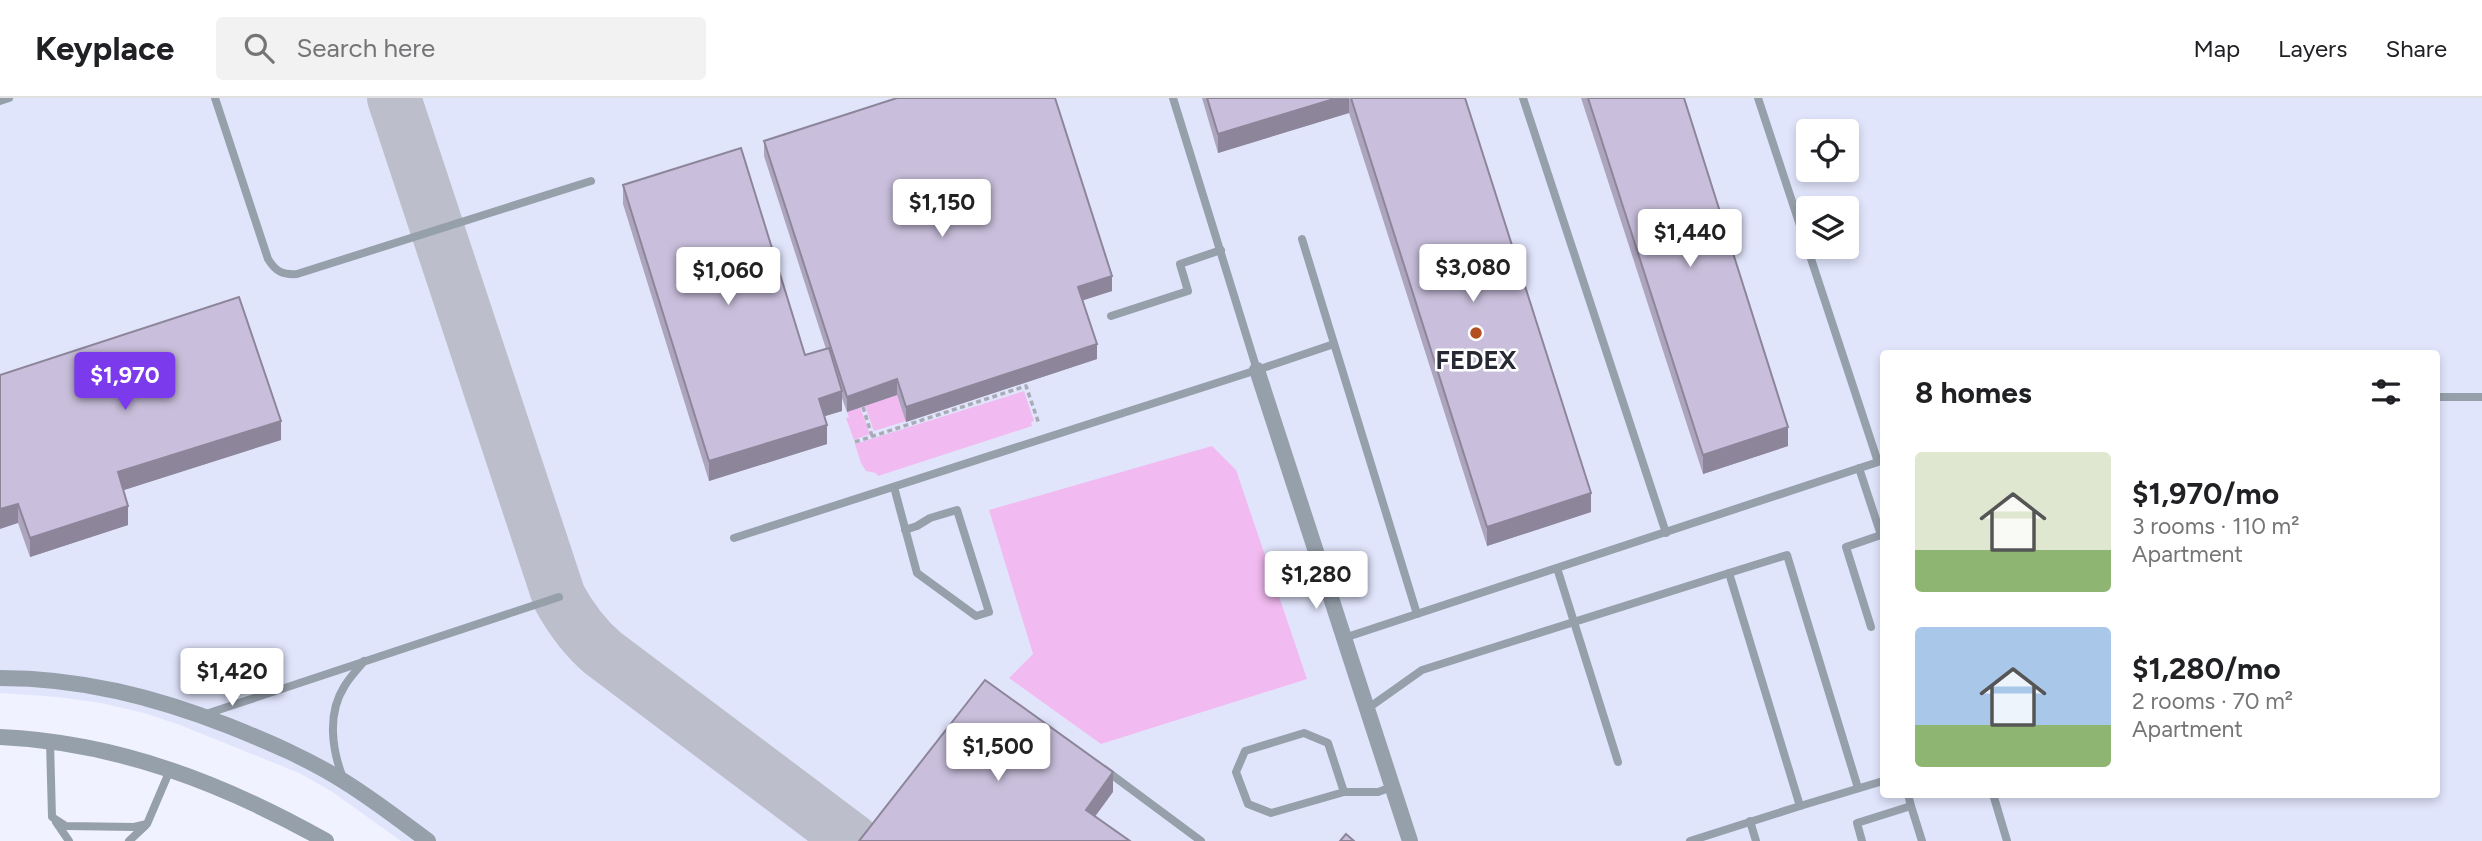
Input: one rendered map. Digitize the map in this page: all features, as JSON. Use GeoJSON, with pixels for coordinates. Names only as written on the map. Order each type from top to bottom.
{"type":"FeatureCollection","features":[{"type":"Feature","properties":{"kind":"street"},"geometry":{"type":"LineString","coordinates":[[1257,370],[1410,841]]}},
{"type":"Feature","properties":{"kind":"street"},"geometry":{"type":"LineString","coordinates":[[0,678],[89,684],[131,693],[202,716],[280,747],[344,781],[428,841]]}},
{"type":"Feature","properties":{"kind":"street"},"geometry":{"type":"LineString","coordinates":[[0,737],[50,741],[112,752],[170,770],[259,806],[326,841]]}},
{"type":"Feature","properties":{"kind":"lane"},"geometry":{"type":"LineString","coordinates":[[0,101],[9,98]]}},
{"type":"Feature","properties":{"kind":"lane"},"geometry":{"type":"LineString","coordinates":[[215,98],[268,259],[273,268],[288,274],[298,274],[591,181]]}},
{"type":"Feature","properties":{"kind":"lane"},"geometry":{"type":"LineString","coordinates":[[1174,98],[1257,370]]}},
{"type":"Feature","properties":{"kind":"lane"},"geometry":{"type":"LineString","coordinates":[[1523,98],[1666,533]]}},
{"type":"Feature","properties":{"kind":"lane"},"geometry":{"type":"LineString","coordinates":[[1344,638],[1878,462],[1758,98]]}},
{"type":"Feature","properties":{"kind":"lane"},"geometry":{"type":"LineString","coordinates":[[1302,239],[1417,614]]}},
{"type":"Feature","properties":{"kind":"lane"},"geometry":{"type":"LineString","coordinates":[[1111,316],[1188,292],[1180,264],[1221,250]]}},
{"type":"Feature","properties":{"kind":"lane"},"geometry":{"type":"LineString","coordinates":[[734,538],[1334,344]]}},
{"type":"Feature","properties":{"kind":"lane"},"geometry":{"type":"LineString","coordinates":[[2440,397],[2482,397]]}},
{"type":"Feature","properties":{"kind":"lane"},"geometry":{"type":"LineString","coordinates":[[1859,468],[1880,529]]}},
{"type":"Feature","properties":{"kind":"lane"},"geometry":{"type":"LineString","coordinates":[[894,487],[905,530],[917,573],[976,616],[989,612],[957,510],[930,518],[905,530]]}},
{"type":"Feature","properties":{"kind":"lane"},"geometry":{"type":"LineString","coordinates":[[1871,627],[1846,547],[1880,536]]}},
{"type":"Feature","properties":{"kind":"lane"},"geometry":{"type":"LineString","coordinates":[[1367,709],[1422,670],[1787,555],[1858,788]]}},
{"type":"Feature","properties":{"kind":"lane"},"geometry":{"type":"LineString","coordinates":[[1557,568],[1618,762]]}},
{"type":"Feature","properties":{"kind":"lane"},"geometry":{"type":"LineString","coordinates":[[1730,573],[1800,806]]}},
{"type":"Feature","properties":{"kind":"lane"},"geometry":{"type":"LineString","coordinates":[[202,716],[559,597]]}},
{"type":"Feature","properties":{"kind":"lane"},"geometry":{"type":"LineString","coordinates":[[344,781],[334,748],[334,716],[343,688],[364,662]]}},
{"type":"Feature","properties":{"kind":"lane"},"geometry":{"type":"LineString","coordinates":[[1344,792],[1328,743],[1304,733],[1245,751],[1236,772],[1248,804],[1271,813],[1344,792],[1378,792],[1392,787]]}},
{"type":"Feature","properties":{"kind":"lane"},"geometry":{"type":"LineString","coordinates":[[50,741],[52,817],[69,841]]}},
{"type":"Feature","properties":{"kind":"lane"},"geometry":{"type":"LineString","coordinates":[[1091,760],[1201,841]]}},
{"type":"Feature","properties":{"kind":"lane"},"geometry":{"type":"LineString","coordinates":[[129,841],[147,824],[170,770]]}},
{"type":"Feature","properties":{"kind":"lane"},"geometry":{"type":"LineString","coordinates":[[1690,841],[1880,782]]}},
{"type":"Feature","properties":{"kind":"lane"},"geometry":{"type":"LineString","coordinates":[[1909,798],[1922,841]]}},
{"type":"Feature","properties":{"kind":"lane"},"geometry":{"type":"LineString","coordinates":[[1994,798],[2007,841]]}},
{"type":"Feature","properties":{"kind":"lane"},"geometry":{"type":"LineString","coordinates":[[1862,841],[1857,823],[1911,806]]}},
{"type":"Feature","properties":{"kind":"lane"},"geometry":{"type":"LineString","coordinates":[[52,817],[66,826],[134,827],[147,824]]}},
{"type":"Feature","properties":{"kind":"lane"},"geometry":{"type":"LineString","coordinates":[[1750,821],[1756,841]]}},
{"type":"Feature","properties":{"kind":"path"},"geometry":{"type":"LineString","coordinates":[[855,442],[1026,386],[1039,424]]}},
{"type":"Feature","properties":{"kind":"path"},"geometry":{"type":"LineString","coordinates":[[863,407],[873,436]]}},
{"type":"Feature","properties":{"kind":"shaded area"},"geometry":{"type":"Polygon","coordinates":[[[0,98],[2482,98],[2482,841],[401,841],[331,791],[299,773],[180,725],[101,703],[0,693],[0,98]]]}},
{"type":"Feature","properties":{"kind":"shaded area"},"geometry":{"type":"Polygon","coordinates":[[[1024,391],[1034,421],[1031,422],[1032,426],[878,476],[866,471],[861,463],[855,444],[1024,391]]]}},
{"type":"Feature","properties":{"kind":"shaded area"},"geometry":{"type":"Polygon","coordinates":[[[897,395],[906,421],[874,431],[865,406],[897,395]]]}},
{"type":"Feature","properties":{"kind":"shaded area"},"geometry":{"type":"Polygon","coordinates":[[[860,407],[870,434],[854,440],[846,418],[849,417],[847,412],[860,407]]]}},
{"type":"Feature","properties":{"kind":"shaded area"},"geometry":{"type":"Polygon","coordinates":[[[1212,446],[1236,470],[1307,679],[1101,744],[1009,678],[1033,654],[989,510],[1212,446]]]}},
{"type":"Feature","properties":{"kind":"building"},"geometry":{"type":"Polygon","coordinates":[[[897,98],[1055,98],[1112,276],[1078,287],[1097,344],[906,407],[897,379],[847,397],[764,141],[897,98]]]}},
{"type":"Feature","properties":{"kind":"building"},"geometry":{"type":"Polygon","coordinates":[[[1207,98],[1337,98],[1218,134],[1207,98]]]}},
{"type":"Feature","properties":{"kind":"building","name":"FEDEX"},"geometry":{"type":"Polygon","coordinates":[[[1351,98],[1465,98],[1591,493],[1487,527],[1351,98]]]}},
{"type":"Feature","properties":{"kind":"building"},"geometry":{"type":"Polygon","coordinates":[[[1588,98],[1684,98],[1788,427],[1703,455],[1588,98]]]}},
{"type":"Feature","properties":{"kind":"building"},"geometry":{"type":"Polygon","coordinates":[[[741,148],[805,355],[829,348],[842,391],[819,399],[827,425],[709,461],[623,185],[741,148]]]}},
{"type":"Feature","properties":{"kind":"building"},"geometry":{"type":"Polygon","coordinates":[[[239,297],[281,421],[118,472],[128,506],[30,538],[18,504],[0,509],[0,375],[239,297]]]}},
{"type":"Feature","properties":{"kind":"building"},"geometry":{"type":"Polygon","coordinates":[[[985,680],[1113,772],[1086,810],[1130,841],[859,841],[985,680]]]}},
{"type":"Feature","properties":{"kind":"building"},"geometry":{"type":"Polygon","coordinates":[[[1346,834],[1354,841],[1340,841],[1346,834]]]}},
{"type":"Feature","properties":{"kind":"taxiway"},"geometry":{"type":"LineString","coordinates":[[394,98],[559,597],[568,613],[603,653],[853,841]]}},
{"type":"Feature","properties":{"kind":"place","name":"FEDEX"},"geometry":{"type":"Point","coordinates":[1476,333]}}]}
